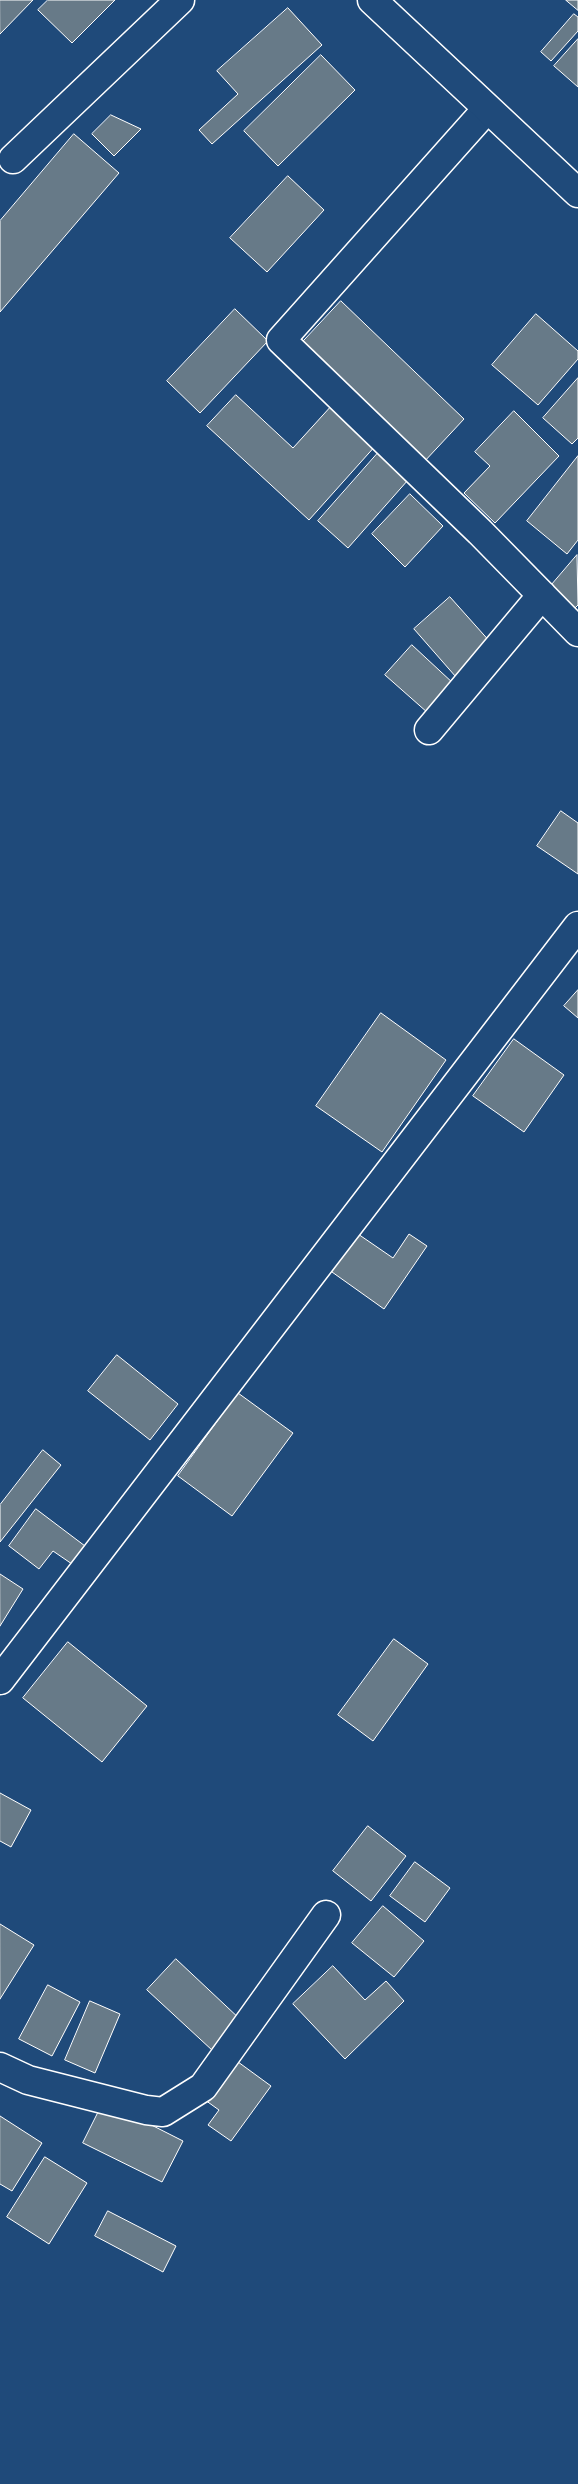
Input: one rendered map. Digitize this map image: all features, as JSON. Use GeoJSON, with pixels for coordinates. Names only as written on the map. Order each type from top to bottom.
{"type":"FeatureCollection","features":[{"type":"Feature","properties":{"kind":"street"},"geometry":{"type":"LineString","coordinates":[[13,158],[180,0]]}},
{"type":"Feature","properties":{"kind":"street"},"geometry":{"type":"LineString","coordinates":[[372,0],[578,193]]}},
{"type":"Feature","properties":{"kind":"street"},"geometry":{"type":"LineString","coordinates":[[487,109],[281,340],[480,532],[578,632]]}},
{"type":"Feature","properties":{"kind":"street"},"geometry":{"type":"LineString","coordinates":[[429,730],[542,595]]}},
{"type":"Feature","properties":{"kind":"street"},"geometry":{"type":"LineString","coordinates":[[0,1680],[578,926]]}},
{"type":"Feature","properties":{"kind":"street"},"geometry":{"type":"LineString","coordinates":[[0,2068],[28,2080],[146,2110],[163,2112],[203,2087],[326,1915]]}},
{"type":"Feature","properties":{"kind":"building"},"geometry":{"type":"Polygon","coordinates":[[[0,0],[33,0],[0,34],[0,0]]]}},
{"type":"Feature","properties":{"kind":"building"},"geometry":{"type":"Polygon","coordinates":[[[48,0],[115,0],[72,43],[38,10],[48,0]]]}},
{"type":"Feature","properties":{"kind":"building"},"geometry":{"type":"Polygon","coordinates":[[[566,0],[578,0],[578,10],[566,0]]]}},
{"type":"Feature","properties":{"kind":"building"},"geometry":{"type":"Polygon","coordinates":[[[288,8],[322,45],[212,144],[199,130],[238,94],[217,71],[288,8]]]}},
{"type":"Feature","properties":{"kind":"building"},"geometry":{"type":"Polygon","coordinates":[[[574,14],[578,17],[578,31],[551,61],[541,52],[574,14]]]}},
{"type":"Feature","properties":{"kind":"building"},"geometry":{"type":"Polygon","coordinates":[[[578,39],[578,87],[554,66],[578,39]]]}},
{"type":"Feature","properties":{"kind":"building"},"geometry":{"type":"Polygon","coordinates":[[[321,55],[355,90],[278,166],[244,131],[321,55]]]}},
{"type":"Feature","properties":{"kind":"building"},"geometry":{"type":"Polygon","coordinates":[[[111,115],[141,129],[114,156],[92,134],[111,115]]]}},
{"type":"Feature","properties":{"kind":"building"},"geometry":{"type":"Polygon","coordinates":[[[74,134],[119,173],[0,312],[0,221],[74,134]]]}},
{"type":"Feature","properties":{"kind":"building"},"geometry":{"type":"Polygon","coordinates":[[[288,176],[324,210],[267,272],[230,238],[288,176]]]}},
{"type":"Feature","properties":{"kind":"building"},"geometry":{"type":"Polygon","coordinates":[[[341,301],[464,419],[423,463],[299,346],[341,301]]]}},
{"type":"Feature","properties":{"kind":"building"},"geometry":{"type":"Polygon","coordinates":[[[235,309],[268,341],[200,413],[167,381],[235,309]]]}},
{"type":"Feature","properties":{"kind":"building"},"geometry":{"type":"Polygon","coordinates":[[[536,314],[578,351],[578,359],[538,405],[492,365],[536,314]]]}},
{"type":"Feature","properties":{"kind":"building"},"geometry":{"type":"Polygon","coordinates":[[[578,378],[578,438],[572,444],[543,418],[578,378]]]}},
{"type":"Feature","properties":{"kind":"building"},"geometry":{"type":"Polygon","coordinates":[[[236,395],[293,448],[333,404],[377,444],[309,520],[207,426],[236,395]]]}},
{"type":"Feature","properties":{"kind":"building"},"geometry":{"type":"Polygon","coordinates":[[[514,411],[559,456],[495,523],[464,493],[490,466],[475,452],[514,411]]]}},
{"type":"Feature","properties":{"kind":"building"},"geometry":{"type":"Polygon","coordinates":[[[378,453],[408,480],[348,548],[318,521],[378,453]]]}},
{"type":"Feature","properties":{"kind":"building"},"geometry":{"type":"Polygon","coordinates":[[[578,456],[578,540],[567,554],[527,521],[578,456]]]}},
{"type":"Feature","properties":{"kind":"building"},"geometry":{"type":"Polygon","coordinates":[[[410,494],[443,526],[405,567],[372,534],[410,494]]]}},
{"type":"Feature","properties":{"kind":"building"},"geometry":{"type":"Polygon","coordinates":[[[577,555],[578,605],[574,609],[549,588],[577,555]]]}},
{"type":"Feature","properties":{"kind":"building"},"geometry":{"type":"Polygon","coordinates":[[[450,597],[492,644],[456,677],[414,629],[450,597]]]}},
{"type":"Feature","properties":{"kind":"building"},"geometry":{"type":"Polygon","coordinates":[[[412,645],[454,684],[428,713],[385,675],[412,645]]]}},
{"type":"Feature","properties":{"kind":"building"},"geometry":{"type":"Polygon","coordinates":[[[561,811],[578,823],[578,874],[537,846],[561,811]]]}},
{"type":"Feature","properties":{"kind":"building"},"geometry":{"type":"Polygon","coordinates":[[[578,990],[578,1018],[564,1006],[578,990]]]}},
{"type":"Feature","properties":{"kind":"building"},"geometry":{"type":"Polygon","coordinates":[[[381,1013],[446,1060],[382,1152],[316,1106],[381,1013]]]}},
{"type":"Feature","properties":{"kind":"building"},"geometry":{"type":"Polygon","coordinates":[[[514,1039],[564,1075],[524,1132],[473,1096],[514,1039]]]}},
{"type":"Feature","properties":{"kind":"building"},"geometry":{"type":"Polygon","coordinates":[[[358,1234],[393,1258],[409,1234],[427,1246],[384,1309],[332,1272],[358,1234]]]}},
{"type":"Feature","properties":{"kind":"building"},"geometry":{"type":"Polygon","coordinates":[[[117,1355],[178,1404],[150,1440],[88,1391],[117,1355]]]}},
{"type":"Feature","properties":{"kind":"building"},"geometry":{"type":"Polygon","coordinates":[[[238,1393],[293,1433],[232,1516],[178,1476],[238,1393]]]}},
{"type":"Feature","properties":{"kind":"building"},"geometry":{"type":"Polygon","coordinates":[[[43,1450],[61,1465],[0,1542],[0,1505],[43,1450]]]}},
{"type":"Feature","properties":{"kind":"building"},"geometry":{"type":"Polygon","coordinates":[[[36,1509],[85,1546],[72,1564],[53,1551],[39,1569],[9,1546],[36,1509]]]}},
{"type":"Feature","properties":{"kind":"building"},"geometry":{"type":"Polygon","coordinates":[[[0,1574],[23,1589],[0,1626],[0,1574]]]}},
{"type":"Feature","properties":{"kind":"building"},"geometry":{"type":"Polygon","coordinates":[[[394,1639],[428,1664],[373,1741],[338,1715],[394,1639]]]}},
{"type":"Feature","properties":{"kind":"building"},"geometry":{"type":"Polygon","coordinates":[[[68,1642],[147,1706],[102,1762],[23,1698],[68,1642]]]}},
{"type":"Feature","properties":{"kind":"building"},"geometry":{"type":"Polygon","coordinates":[[[0,1793],[31,1810],[11,1847],[0,1841],[0,1793]]]}},
{"type":"Feature","properties":{"kind":"building"},"geometry":{"type":"Polygon","coordinates":[[[368,1826],[406,1856],[371,1901],[333,1871],[368,1826]]]}},
{"type":"Feature","properties":{"kind":"building"},"geometry":{"type":"Polygon","coordinates":[[[415,1862],[450,1888],[425,1922],[390,1896],[415,1862]]]}},
{"type":"Feature","properties":{"kind":"building"},"geometry":{"type":"Polygon","coordinates":[[[383,1906],[424,1941],[394,1977],[352,1943],[383,1906]]]}},
{"type":"Feature","properties":{"kind":"building"},"geometry":{"type":"Polygon","coordinates":[[[0,1924],[34,1945],[0,1999],[0,1924]]]}},
{"type":"Feature","properties":{"kind":"building"},"geometry":{"type":"Polygon","coordinates":[[[176,1959],[242,2021],[213,2051],[147,1990],[176,1959]]]}},
{"type":"Feature","properties":{"kind":"building"},"geometry":{"type":"Polygon","coordinates":[[[333,1966],[365,2000],[386,1981],[404,2001],[345,2059],[293,2004],[333,1966]]]}},
{"type":"Feature","properties":{"kind":"building"},"geometry":{"type":"Polygon","coordinates":[[[48,1985],[80,2002],[52,2056],[19,2039],[48,1985]]]}},
{"type":"Feature","properties":{"kind":"building"},"geometry":{"type":"Polygon","coordinates":[[[90,2001],[120,2014],[95,2073],[65,2060],[90,2001]]]}},
{"type":"Feature","properties":{"kind":"building"},"geometry":{"type":"Polygon","coordinates":[[[234,2059],[271,2086],[231,2141],[208,2125],[219,2110],[205,2100],[234,2059]]]}},
{"type":"Feature","properties":{"kind":"building"},"geometry":{"type":"Polygon","coordinates":[[[104,2101],[183,2141],[162,2182],[83,2143],[104,2101]]]}},
{"type":"Feature","properties":{"kind":"building"},"geometry":{"type":"Polygon","coordinates":[[[0,2116],[42,2143],[12,2191],[0,2184],[0,2116]]]}},
{"type":"Feature","properties":{"kind":"building"},"geometry":{"type":"Polygon","coordinates":[[[45,2157],[87,2183],[49,2244],[7,2217],[45,2157]]]}},
{"type":"Feature","properties":{"kind":"building"},"geometry":{"type":"Polygon","coordinates":[[[108,2211],[176,2246],[163,2272],[95,2236],[108,2211]]]}}]}
